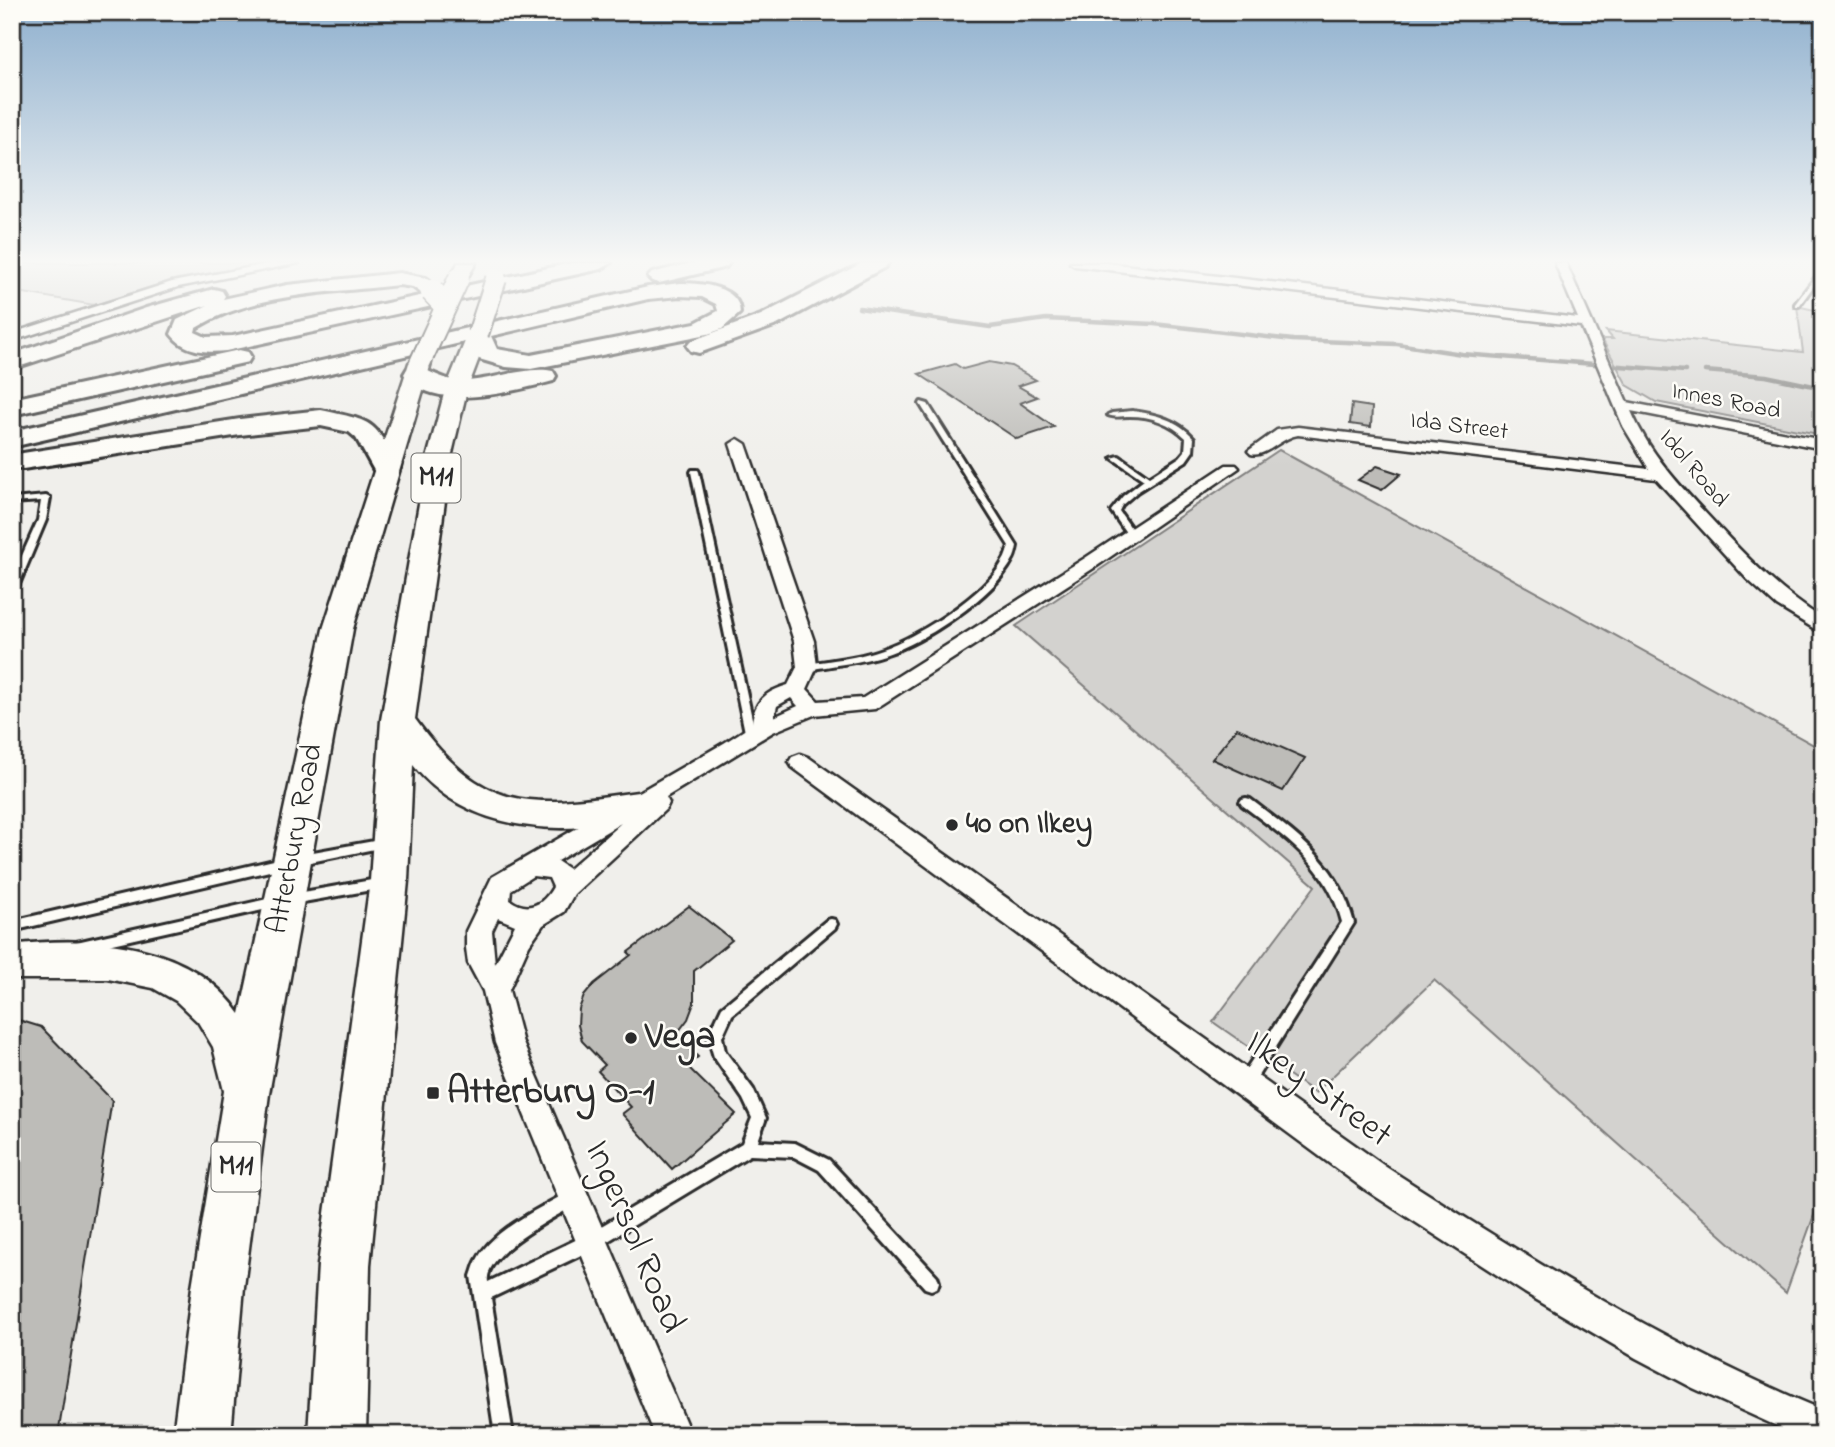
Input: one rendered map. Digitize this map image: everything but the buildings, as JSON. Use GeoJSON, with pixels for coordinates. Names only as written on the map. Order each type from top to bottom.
{"type":"FeatureCollection","features":[{"type":"Feature","properties":{"kind":"highway"},"geometry":{"type":"LineString","coordinates":[[12,362],[103,331]]}},
{"type":"Feature","properties":{"kind":"highway"},"geometry":{"type":"LineString","coordinates":[[184,331],[183,334],[191,341],[203,344],[233,344],[304,331]]}},
{"type":"Feature","properties":{"kind":"highway"},"geometry":{"type":"LineString","coordinates":[[12,407],[355,331]]}},
{"type":"Feature","properties":{"kind":"highway"},"geometry":{"type":"LineString","coordinates":[[12,424],[384,331]]}},
{"type":"Feature","properties":{"kind":"highway"},"geometry":{"type":"LineString","coordinates":[[12,439],[485,331]]}},
{"type":"Feature","properties":{"kind":"highway"},"geometry":{"type":"LineString","coordinates":[[478,347],[506,360],[531,362],[625,346],[694,331]]}},
{"type":"Feature","properties":{"kind":"highway"},"geometry":{"type":"LineString","coordinates":[[418,368],[434,386],[457,390],[636,360],[721,340],[744,331]]}},
{"type":"Feature","properties":{"kind":"highway"},"geometry":{"type":"LineString","coordinates":[[12,463],[240,427],[321,418],[358,426],[367,434],[386,468]]}},
{"type":"Feature","properties":{"kind":"main road","name":"Atterbury Road"},"geometry":{"type":"LineString","coordinates":[[202,1435],[218,1287],[246,1094],[338,629],[429,331]]}},
{"type":"Feature","properties":{"kind":"main road","name":"M11"},"geometry":{"type":"LineString","coordinates":[[337,1435],[344,1265],[390,862],[398,720],[439,458],[457,390],[478,347],[483,331]]}},
{"type":"Feature","properties":{"kind":"main road"},"geometry":{"type":"LineString","coordinates":[[398,720],[434,767],[465,794],[492,806],[547,816],[638,805]]}},
{"type":"Feature","properties":{"kind":"main road"},"geometry":{"type":"LineString","coordinates":[[13,950],[123,962],[156,970],[186,983],[205,1001],[233,1039],[246,1094]]}},
{"type":"Feature","properties":{"kind":"street"},"geometry":{"type":"LineString","coordinates":[[12,337],[32,331]]}},
{"type":"Feature","properties":{"kind":"street","name":"Idol Road"},"geometry":{"type":"LineString","coordinates":[[1589,331],[1637,442],[1661,475],[1753,575],[1784,602],[1823,628]]}},
{"type":"Feature","properties":{"kind":"street","name":"Innes Road"},"geometry":{"type":"LineString","coordinates":[[1621,405],[1823,445]]}},
{"type":"Feature","properties":{"kind":"street","name":"Ida Street"},"geometry":{"type":"LineString","coordinates":[[1256,451],[1282,433],[1298,431],[1661,475]]}},
{"type":"Feature","properties":{"kind":"street"},"geometry":{"type":"LineString","coordinates":[[738,444],[804,641],[807,667],[796,690],[781,694],[765,705],[757,732]]}},
{"type":"Feature","properties":{"kind":"street"},"geometry":{"type":"LineString","coordinates":[[536,916],[520,918],[507,915],[499,907],[496,897],[506,878],[638,805],[757,732],[790,720],[809,709],[868,705],[1097,565],[1132,535],[1231,468]]}},
{"type":"Feature","properties":{"kind":"street"},"geometry":{"type":"LineString","coordinates":[[796,690],[808,702],[809,709]]}},
{"type":"Feature","properties":{"kind":"street","name":"Ilkey Street"},"geometry":{"type":"LineString","coordinates":[[800,762],[1016,915],[1375,1178],[1597,1319],[1695,1371],[1823,1428]]}},
{"type":"Feature","properties":{"kind":"street"},"geometry":{"type":"LineString","coordinates":[[496,990],[519,940],[536,916],[559,901],[565,887],[691,774]]}},
{"type":"Feature","properties":{"kind":"street"},"geometry":{"type":"LineString","coordinates":[[529,867],[541,866],[559,872],[565,887]]}},
{"type":"Feature","properties":{"kind":"street","name":"Ingersol Road"},"geometry":{"type":"LineString","coordinates":[[496,897],[479,931],[481,964],[496,990],[509,1043],[673,1435]]}},
{"type":"Feature","properties":{"kind":"lane"},"geometry":{"type":"LineString","coordinates":[[807,667],[863,657],[901,644],[967,605],[988,587],[1012,558],[1013,546],[924,404]]}},
{"type":"Feature","properties":{"kind":"lane"},"geometry":{"type":"LineString","coordinates":[[1112,415],[1131,412],[1158,418],[1177,427],[1190,438],[1189,451],[1183,459],[1126,496],[1116,507],[1115,511],[1132,535]]}},
{"type":"Feature","properties":{"kind":"lane"},"geometry":{"type":"LineString","coordinates":[[1116,458],[1150,481]]}},
{"type":"Feature","properties":{"kind":"lane"},"geometry":{"type":"LineString","coordinates":[[695,472],[757,732]]}},
{"type":"Feature","properties":{"kind":"lane"},"geometry":{"type":"LineString","coordinates":[[12,501],[46,498],[42,520],[12,589]]}},
{"type":"Feature","properties":{"kind":"lane"},"geometry":{"type":"LineString","coordinates":[[1244,1084],[1348,923],[1345,903],[1320,867],[1295,839],[1246,802]]}},
{"type":"Feature","properties":{"kind":"lane"},"geometry":{"type":"LineString","coordinates":[[13,950],[287,881],[390,862]]}},
{"type":"Feature","properties":{"kind":"lane"},"geometry":{"type":"LineString","coordinates":[[13,950],[287,881],[390,862]]}},
{"type":"Feature","properties":{"kind":"lane"},"geometry":{"type":"LineString","coordinates":[[748,1148],[759,1118],[748,1094],[719,1054],[715,1037],[727,1011],[831,924]]}},
{"type":"Feature","properties":{"kind":"lane"},"geometry":{"type":"LineString","coordinates":[[483,1293],[592,1241],[748,1148],[795,1150],[824,1165],[932,1282]]}},
{"type":"Feature","properties":{"kind":"lane"},"geometry":{"type":"LineString","coordinates":[[504,1435],[483,1293],[478,1276],[480,1267],[486,1257],[574,1196]]}},
{"type":"Feature","properties":{"kind":"shaded area"},"geometry":{"type":"Polygon","coordinates":[[[1606,331],[1803,352],[1800,331],[1823,331],[1823,435],[1656,402],[1627,385],[1602,339],[1613,339],[1606,331]]]}},
{"type":"Feature","properties":{"kind":"shaded area"},"geometry":{"type":"Polygon","coordinates":[[[1279,450],[1823,750],[1823,1190],[1786,1293],[1434,980],[1315,1093],[1213,1022],[1315,886],[1016,626],[1279,450]]]}},
{"type":"Feature","properties":{"kind":"waterway"},"geometry":{"type":"LineString","coordinates":[[1211,331],[1293,340],[1397,344],[1462,354],[1685,371]]}},
{"type":"Feature","properties":{"kind":"waterway"},"geometry":{"type":"LineString","coordinates":[[1705,371],[1766,376],[1823,388]]}},
{"type":"Feature","properties":{"kind":"place","name":"40 on Ilkey"},"geometry":{"type":"Point","coordinates":[952,825]}},
{"type":"Feature","properties":{"kind":"place","name":"Vega"},"geometry":{"type":"Point","coordinates":[631,1038]}},
{"type":"Feature","properties":{"kind":"place","name":"Atterbury O-1"},"geometry":{"type":"Point","coordinates":[433,1093]}}]}
